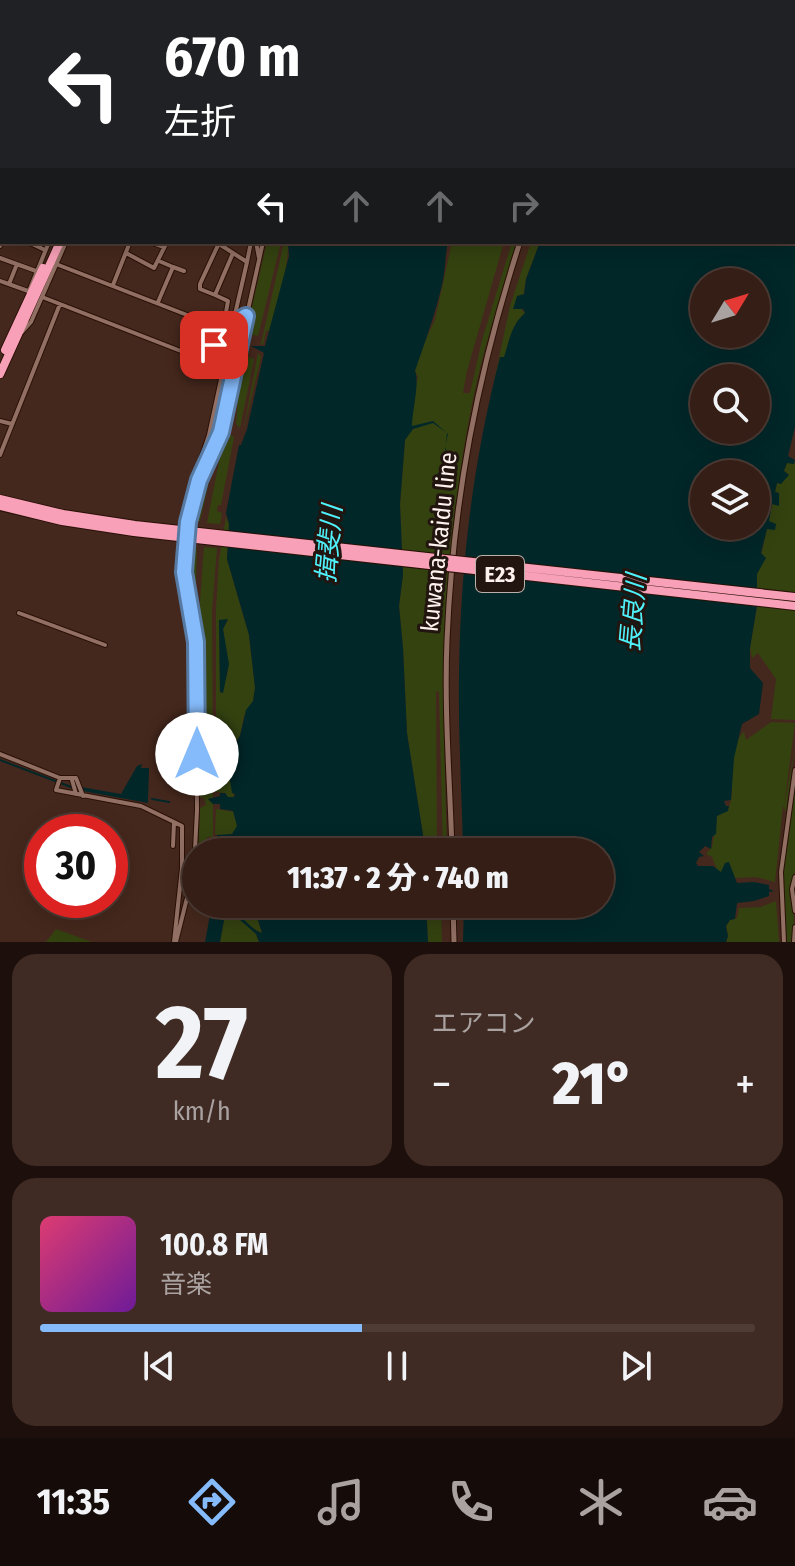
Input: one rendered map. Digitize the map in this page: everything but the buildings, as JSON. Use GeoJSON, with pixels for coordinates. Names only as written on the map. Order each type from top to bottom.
{"type":"FeatureCollection","features":[{"type":"Feature","properties":{"kind":"highway"},"geometry":{"type":"LineString","coordinates":[[0,362],[53,244]]}},
{"type":"Feature","properties":{"kind":"highway"},"geometry":{"type":"LineString","coordinates":[[0,374],[20,334],[53,244]]}},
{"type":"Feature","properties":{"kind":"highway","name":"E23"},"geometry":{"type":"LineString","coordinates":[[0,499],[63,514],[149,527],[795,597]]}},
{"type":"Feature","properties":{"kind":"highway","name":"E23"},"geometry":{"type":"LineString","coordinates":[[0,508],[134,532],[795,606]]}},
{"type":"Feature","properties":{"kind":"main road","name":"kuwana-kaidu line"},"geometry":{"type":"LineString","coordinates":[[452,838],[447,640],[458,511],[476,398],[519,244]]}},
{"type":"Feature","properties":{"kind":"main road"},"geometry":{"type":"LineString","coordinates":[[453,918],[454,942]]}},
{"type":"Feature","properties":{"kind":"street"},"geometry":{"type":"LineString","coordinates":[[32,244],[45,250]]}},
{"type":"Feature","properties":{"kind":"street"},"geometry":{"type":"LineString","coordinates":[[0,281],[29,294],[45,250],[52,244]]}},
{"type":"Feature","properties":{"kind":"street"},"geometry":{"type":"LineString","coordinates":[[20,334],[31,322],[65,244]]}},
{"type":"Feature","properties":{"kind":"street"},"geometry":{"type":"LineString","coordinates":[[113,286],[129,244]]}},
{"type":"Feature","properties":{"kind":"street"},"geometry":{"type":"LineString","coordinates":[[200,462],[228,347],[225,332],[228,301],[200,289],[217,244]]}},
{"type":"Feature","properties":{"kind":"street"},"geometry":{"type":"LineString","coordinates":[[219,244],[247,262]]}},
{"type":"Feature","properties":{"kind":"street"},"geometry":{"type":"LineString","coordinates":[[227,248],[229,244]]}},
{"type":"Feature","properties":{"kind":"street"},"geometry":{"type":"LineString","coordinates":[[225,332],[236,310],[252,244]]}},
{"type":"Feature","properties":{"kind":"street"},"geometry":{"type":"LineString","coordinates":[[254,244],[259,258]]}},
{"type":"Feature","properties":{"kind":"street"},"geometry":{"type":"LineString","coordinates":[[175,942],[194,870],[196,838],[196,642],[184,572],[188,522],[199,480],[221,432],[262,244]]}},
{"type":"Feature","properties":{"kind":"street"},"geometry":{"type":"LineString","coordinates":[[126,253],[154,268],[166,245]]}},
{"type":"Feature","properties":{"kind":"street"},"geometry":{"type":"LineString","coordinates":[[215,295],[233,253]]}},
{"type":"Feature","properties":{"kind":"street"},"geometry":{"type":"LineString","coordinates":[[0,258],[36,271]]}},
{"type":"Feature","properties":{"kind":"street"},"geometry":{"type":"LineString","coordinates":[[159,261],[184,271]]}},
{"type":"Feature","properties":{"kind":"street"},"geometry":{"type":"LineString","coordinates":[[9,284],[17,264]]}},
{"type":"Feature","properties":{"kind":"street"},"geometry":{"type":"LineString","coordinates":[[56,264],[225,332]]}},
{"type":"Feature","properties":{"kind":"street"},"geometry":{"type":"LineString","coordinates":[[158,303],[173,267]]}},
{"type":"Feature","properties":{"kind":"street"},"geometry":{"type":"LineString","coordinates":[[42,297],[209,362],[214,345],[225,342],[238,321],[246,316]]}},
{"type":"Feature","properties":{"kind":"street"},"geometry":{"type":"LineString","coordinates":[[0,455],[60,304]]}},
{"type":"Feature","properties":{"kind":"street"},"geometry":{"type":"LineString","coordinates":[[0,421],[12,424]]}},
{"type":"Feature","properties":{"kind":"street"},"geometry":{"type":"LineString","coordinates":[[19,613],[105,645]]}},
{"type":"Feature","properties":{"kind":"street"},"geometry":{"type":"LineString","coordinates":[[0,754],[60,778],[76,778],[83,796]]}},
{"type":"Feature","properties":{"kind":"street"},"geometry":{"type":"LineString","coordinates":[[3,765],[6,757]]}},
{"type":"Feature","properties":{"kind":"street"},"geometry":{"type":"LineString","coordinates":[[784,942],[781,889],[783,842],[795,770]]}},
{"type":"Feature","properties":{"kind":"street"},"geometry":{"type":"LineString","coordinates":[[60,778],[56,790],[141,806],[182,826],[182,868],[175,942]]}},
{"type":"Feature","properties":{"kind":"street"},"geometry":{"type":"LineString","coordinates":[[72,780],[76,794]]}},
{"type":"Feature","properties":{"kind":"street"},"geometry":{"type":"LineString","coordinates":[[173,846],[174,822]]}},
{"type":"Feature","properties":{"kind":"street"},"geometry":{"type":"LineString","coordinates":[[795,877],[792,889],[795,911]]}},
{"type":"Feature","properties":{"kind":"street"},"geometry":{"type":"LineString","coordinates":[[794,942],[795,927]]}},
{"type":"Feature","properties":{"kind":"green space"},"geometry":{"type":"Polygon","coordinates":[[[267,244],[281,244],[258,336],[252,335],[250,342],[244,341],[267,244]]]}},
{"type":"Feature","properties":{"kind":"green space"},"geometry":{"type":"Polygon","coordinates":[[[284,244],[288,244],[279,299],[269,331],[266,331],[261,344],[284,244]]]}},
{"type":"Feature","properties":{"kind":"green space"},"geometry":{"type":"Polygon","coordinates":[[[452,244],[503,244],[467,371],[463,393],[470,393],[482,340],[511,244],[517,244],[477,379],[455,512],[446,625],[447,838],[443,838],[439,692],[436,691],[437,838],[423,838],[407,733],[399,606],[403,575],[400,504],[405,440],[411,429],[419,353],[435,320],[452,244]]]}},
{"type":"Feature","properties":{"kind":"green space"},"geometry":{"type":"Polygon","coordinates":[[[530,244],[539,244],[526,279],[521,309],[525,313],[505,357],[500,357],[494,381],[510,306],[530,244]]]}},
{"type":"Feature","properties":{"kind":"green space"},"geometry":{"type":"Polygon","coordinates":[[[242,350],[249,351],[248,357],[254,359],[240,428],[236,424],[242,350]]]}},
{"type":"Feature","properties":{"kind":"green space"},"geometry":{"type":"Polygon","coordinates":[[[258,353],[261,357],[243,433],[258,353]]]}},
{"type":"Feature","properties":{"kind":"green space"},"geometry":{"type":"Polygon","coordinates":[[[240,362],[230,435],[234,437],[221,505],[218,505],[217,511],[222,513],[220,524],[207,523],[223,441],[229,441],[224,436],[240,362]]]}},
{"type":"Feature","properties":{"kind":"green space"},"geometry":{"type":"Polygon","coordinates":[[[215,455],[200,521],[190,521],[198,491],[215,455]]]}},
{"type":"Feature","properties":{"kind":"green space"},"geometry":{"type":"Polygon","coordinates":[[[795,460],[795,720],[771,719],[776,679],[758,653],[752,658],[750,648],[757,606],[757,574],[764,540],[770,540],[770,515],[777,483],[789,475],[784,471],[787,462],[794,464],[795,460]]]}},
{"type":"Feature","properties":{"kind":"green space"},"geometry":{"type":"Polygon","coordinates":[[[226,517],[229,524],[227,559],[249,635],[255,688],[240,736],[235,741],[231,761],[226,763],[216,759],[219,559],[226,517]],[[228,620],[219,621],[222,693],[228,670],[223,629],[228,620]]]}},
{"type":"Feature","properties":{"kind":"green space"},"geometry":{"type":"Polygon","coordinates":[[[204,547],[217,548],[212,611],[213,759],[206,760],[206,766],[199,767],[199,615],[204,547]]]}},
{"type":"Feature","properties":{"kind":"green space"},"geometry":{"type":"Polygon","coordinates":[[[188,548],[197,549],[195,617],[188,583],[188,548]]]}},
{"type":"Feature","properties":{"kind":"green space"},"geometry":{"type":"Polygon","coordinates":[[[771,722],[795,723],[784,806],[795,747],[786,812],[783,806],[775,882],[756,877],[733,878],[718,872],[712,857],[706,854],[712,847],[717,816],[729,807],[731,800],[734,754],[739,738],[744,732],[746,740],[771,722]]]}},
{"type":"Feature","properties":{"kind":"green space"},"geometry":{"type":"Polygon","coordinates":[[[205,774],[206,779],[213,779],[213,798],[208,799],[213,801],[213,837],[199,838],[200,808],[206,805],[204,798],[199,797],[199,776],[205,774]]]}},
{"type":"Feature","properties":{"kind":"green space"},"geometry":{"type":"Polygon","coordinates":[[[229,774],[234,797],[216,792],[216,780],[220,775],[229,774]]]}},
{"type":"Feature","properties":{"kind":"green space"},"geometry":{"type":"Polygon","coordinates":[[[795,785],[795,872],[789,894],[794,917],[793,942],[786,942],[783,871],[795,785]]]}},
{"type":"Feature","properties":{"kind":"green space"},"geometry":{"type":"Polygon","coordinates":[[[216,809],[235,812],[235,833],[215,834],[216,809]]]}},
{"type":"Feature","properties":{"kind":"green space"},"geometry":{"type":"Polygon","coordinates":[[[776,901],[779,942],[726,942],[726,926],[730,920],[737,918],[739,908],[761,907],[776,901]]]}},
{"type":"Feature","properties":{"kind":"green space"},"geometry":{"type":"Polygon","coordinates":[[[224,918],[257,918],[262,933],[243,919],[259,942],[220,942],[224,918]]]}},
{"type":"Feature","properties":{"kind":"green space"},"geometry":{"type":"Polygon","coordinates":[[[427,918],[441,918],[442,942],[428,942],[427,918]]]}},
{"type":"Feature","properties":{"kind":"green space"},"geometry":{"type":"Polygon","coordinates":[[[56,929],[92,942],[46,942],[56,929]]]}},
{"type":"Feature","properties":{"kind":"water","name":"揖斐川"},"geometry":{"type":"Polygon","coordinates":[[[288,244],[449,244],[439,296],[415,371],[417,382],[412,426],[433,421],[446,432],[433,423],[413,429],[405,440],[400,504],[403,575],[399,606],[407,733],[423,838],[217,838],[217,835],[232,834],[237,826],[233,811],[220,809],[220,804],[213,804],[208,799],[220,796],[220,793],[228,797],[235,794],[232,793],[229,774],[220,775],[205,768],[231,761],[233,746],[240,736],[255,688],[249,635],[227,559],[229,524],[226,513],[239,445],[247,429],[264,353],[251,346],[265,346],[289,256],[288,244]]]}},
{"type":"Feature","properties":{"kind":"water","name":"長良川"},"geometry":{"type":"Polygon","coordinates":[[[539,244],[795,244],[795,427],[788,456],[795,460],[794,464],[787,463],[784,471],[789,475],[781,484],[777,483],[775,492],[779,493],[779,506],[772,504],[770,515],[770,460],[690,460],[690,540],[764,540],[761,553],[766,558],[757,574],[757,606],[750,648],[750,668],[763,683],[759,714],[742,724],[734,758],[731,800],[724,801],[729,806],[728,811],[717,816],[711,849],[705,846],[699,852],[704,856],[699,857],[696,863],[698,866],[713,866],[721,872],[725,863],[729,862],[737,883],[769,885],[769,889],[774,891],[754,901],[737,903],[735,919],[726,926],[726,942],[463,942],[464,918],[614,918],[614,838],[463,838],[459,676],[465,555],[475,475],[500,357],[504,357],[514,327],[525,313],[523,309],[513,309],[517,296],[524,294],[526,279],[539,244]]]}},
{"type":"Feature","properties":{"kind":"water"},"geometry":{"type":"Polygon","coordinates":[[[445,447],[449,457],[445,462],[446,469],[436,477],[435,486],[435,476],[444,468],[443,461],[448,456],[445,447]]]}},
{"type":"Feature","properties":{"kind":"water"},"geometry":{"type":"Polygon","coordinates":[[[228,619],[223,629],[229,664],[223,693],[220,692],[219,620],[228,619]]]}},
{"type":"Feature","properties":{"kind":"water"},"geometry":{"type":"Polygon","coordinates":[[[142,764],[141,768],[149,768],[148,803],[83,791],[81,787],[121,794],[137,766],[142,764]]]}},
{"type":"Feature","properties":{"kind":"water"},"geometry":{"type":"Polygon","coordinates":[[[209,918],[224,918],[220,942],[205,942],[209,918]]]}},
{"type":"Feature","properties":{"kind":"water"},"geometry":{"type":"Polygon","coordinates":[[[238,918],[262,933],[257,918],[427,918],[428,942],[259,942],[256,934],[238,918]]]}},
{"type":"Feature","properties":{"kind":"waterway"},"geometry":{"type":"LineString","coordinates":[[0,760],[71,787]]}},
{"type":"Feature","properties":{"kind":"waterway"},"geometry":{"type":"LineString","coordinates":[[152,799],[169,802]]}},
{"type":"Feature","properties":{"kind":"route"},"geometry":{"type":"LineString","coordinates":[[197,754],[196,642],[184,572],[188,522],[199,480],[221,432],[246,316],[238,321],[228,341],[214,345]]}}]}
